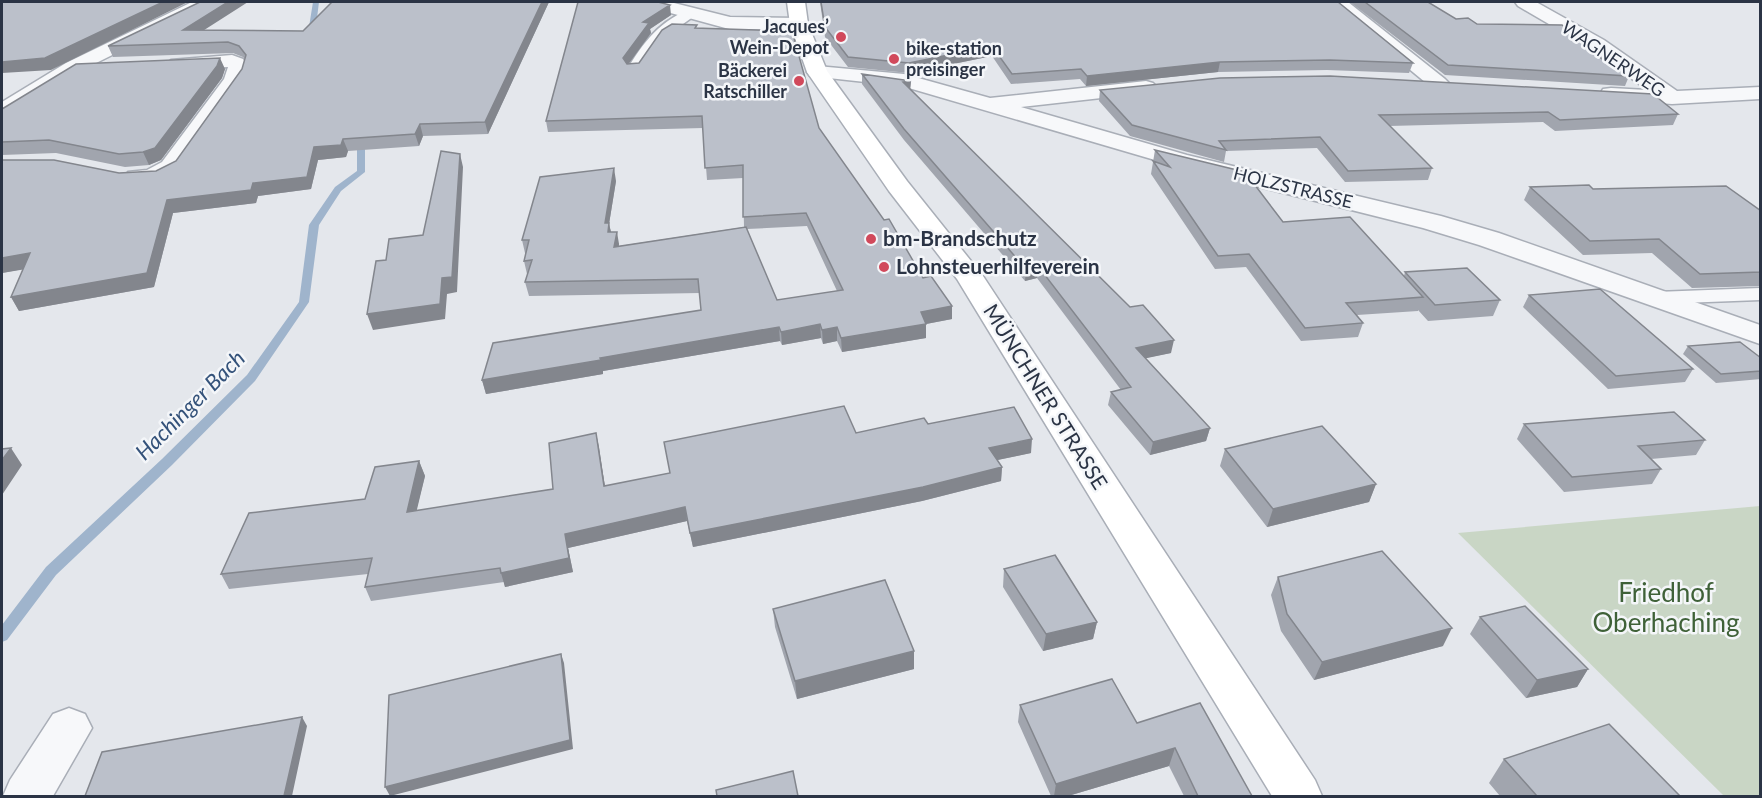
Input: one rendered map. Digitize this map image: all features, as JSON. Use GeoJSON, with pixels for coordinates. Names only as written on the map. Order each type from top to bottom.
{"type":"FeatureCollection","features":[{"type":"Feature","properties":{"kind":"main road","name":"MÜNCHNER STRASSE"},"geometry":{"type":"LineString","coordinates":[[796,2],[799,24],[817,72],[898,186],[969,276],[1298,796]]}},
{"type":"Feature","properties":{"kind":"street"},"geometry":{"type":"LineString","coordinates":[[2,111],[73,67],[205,2]]}},
{"type":"Feature","properties":{"kind":"street"},"geometry":{"type":"LineString","coordinates":[[651,2],[729,23],[799,24]]}},
{"type":"Feature","properties":{"kind":"street"},"geometry":{"type":"LineString","coordinates":[[1337,2],[1438,83]]}},
{"type":"Feature","properties":{"kind":"street","name":"WAGNERWEG"},"geometry":{"type":"LineString","coordinates":[[1524,2],[1597,44],[1672,98]]}},
{"type":"Feature","properties":{"kind":"street"},"geometry":{"type":"LineString","coordinates":[[114,174],[152,177],[171,167],[234,80],[238,68],[232,61],[161,65]]}},
{"type":"Feature","properties":{"kind":"street"},"geometry":{"type":"LineString","coordinates":[[73,67],[117,67]]}},
{"type":"Feature","properties":{"kind":"street","name":"HOLZSTRASSE"},"geometry":{"type":"LineString","coordinates":[[817,72],[904,80],[1180,160],[1432,222],[1489,239],[1761,334]]}},
{"type":"Feature","properties":{"kind":"street"},"geometry":{"type":"LineString","coordinates":[[1405,81],[1462,84]]}},
{"type":"Feature","properties":{"kind":"street"},"geometry":{"type":"LineString","coordinates":[[984,104],[1164,85]]}},
{"type":"Feature","properties":{"kind":"street","name":"WAGNERWEG"},"geometry":{"type":"LineString","coordinates":[[1590,92],[1672,98],[1761,93]]}},
{"type":"Feature","properties":{"kind":"street"},"geometry":{"type":"LineString","coordinates":[[27,796],[69,728]]}},
{"type":"Feature","properties":{"kind":"lane"},"geometry":{"type":"LineString","coordinates":[[634,70],[644,49],[651,42],[671,23],[693,12]]}},
{"type":"Feature","properties":{"kind":"lane"},"geometry":{"type":"LineString","coordinates":[[1656,298],[1761,294]]}},
{"type":"Feature","properties":{"kind":"green space","name":"Friedhof Oberhaching"},"geometry":{"type":"Polygon","coordinates":[[[1760,506],[1760,796],[1724,796],[1458,533],[1760,506]]]}},
{"type":"Feature","properties":{"kind":"building"},"geometry":{"type":"Polygon","coordinates":[[[2,2],[163,2],[45,58],[2,62],[2,2]]]}},
{"type":"Feature","properties":{"kind":"building"},"geometry":{"type":"Polygon","coordinates":[[[200,2],[228,2],[183,30],[303,31],[332,2],[542,2],[485,122],[420,124],[415,134],[343,139],[341,145],[314,147],[307,177],[253,183],[251,190],[167,200],[147,273],[11,297],[30,253],[2,258],[2,160],[54,160],[119,173],[156,171],[176,161],[242,69],[246,55],[239,46],[228,42],[108,46],[200,2]]]}},
{"type":"Feature","properties":{"kind":"building"},"geometry":{"type":"Polygon","coordinates":[[[578,2],[658,2],[670,5],[643,22],[649,23],[623,58],[627,64],[639,63],[662,30],[672,24],[697,25],[695,28],[792,31],[819,128],[884,220],[889,219],[923,278],[931,276],[952,306],[921,312],[926,324],[841,338],[837,327],[822,330],[820,324],[781,332],[779,327],[482,380],[493,343],[701,310],[698,279],[525,282],[532,260],[524,261],[529,240],[522,240],[540,177],[614,168],[605,223],[609,223],[608,232],[617,232],[614,247],[746,227],[777,300],[843,290],[806,213],[743,217],[743,165],[705,168],[702,116],[546,121],[578,2]]]}},
{"type":"Feature","properties":{"kind":"building"},"geometry":{"type":"Polygon","coordinates":[[[821,2],[1338,2],[1413,63],[1330,60],[1220,62],[1087,76],[1081,69],[1012,74],[992,46],[909,63],[848,57],[825,27],[821,2]]]}},
{"type":"Feature","properties":{"kind":"building"},"geometry":{"type":"Polygon","coordinates":[[[1365,2],[1428,2],[1456,19],[1468,18],[1477,24],[1562,25],[1608,64],[1613,64],[1629,76],[1448,65],[1365,2]]]}},
{"type":"Feature","properties":{"kind":"building"},"geometry":{"type":"Polygon","coordinates":[[[220,58],[217,66],[155,148],[143,152],[119,154],[49,140],[2,142],[2,109],[76,64],[220,58]]]}},
{"type":"Feature","properties":{"kind":"building"},"geometry":{"type":"Polygon","coordinates":[[[862,74],[911,81],[903,82],[1130,307],[1143,305],[1174,340],[1136,348],[1210,428],[1153,442],[1111,392],[1131,387],[1038,266],[1026,269],[904,129],[862,74]]]}},
{"type":"Feature","properties":{"kind":"building"},"geometry":{"type":"Polygon","coordinates":[[[1330,76],[1653,94],[1678,114],[1560,120],[1548,112],[1379,115],[1432,168],[1348,171],[1320,137],[1219,141],[1226,150],[1132,125],[1100,90],[1220,78],[1330,76]]]}},
{"type":"Feature","properties":{"kind":"building"},"geometry":{"type":"Polygon","coordinates":[[[1155,150],[1245,172],[1283,222],[1350,217],[1423,297],[1346,303],[1363,323],[1305,328],[1249,254],[1218,256],[1153,161],[1170,167],[1155,150]]]}},
{"type":"Feature","properties":{"kind":"building"},"geometry":{"type":"Polygon","coordinates":[[[441,151],[460,154],[452,277],[442,278],[440,304],[367,314],[376,261],[386,260],[389,239],[423,235],[441,151]]]}},
{"type":"Feature","properties":{"kind":"building"},"geometry":{"type":"Polygon","coordinates":[[[1589,185],[1593,189],[1726,186],[1761,211],[1761,272],[1700,274],[1659,239],[1590,241],[1530,187],[1589,185]]]}},
{"type":"Feature","properties":{"kind":"building"},"geometry":{"type":"Polygon","coordinates":[[[1467,268],[1500,300],[1435,305],[1405,272],[1467,268]]]}},
{"type":"Feature","properties":{"kind":"building"},"geometry":{"type":"Polygon","coordinates":[[[1600,289],[1693,369],[1616,376],[1529,295],[1600,289]]]}},
{"type":"Feature","properties":{"kind":"building"},"geometry":{"type":"Polygon","coordinates":[[[1740,342],[1761,358],[1761,371],[1721,374],[1688,346],[1740,342]]]}},
{"type":"Feature","properties":{"kind":"building"},"geometry":{"type":"Polygon","coordinates":[[[844,406],[856,433],[924,418],[928,424],[1014,407],[1032,439],[989,448],[1002,467],[923,487],[690,533],[685,507],[565,534],[569,558],[501,573],[500,568],[365,587],[372,558],[221,574],[249,513],[365,499],[375,467],[419,461],[407,512],[553,489],[549,443],[596,433],[604,486],[670,473],[664,442],[844,406]]]}},
{"type":"Feature","properties":{"kind":"building"},"geometry":{"type":"Polygon","coordinates":[[[1674,412],[1705,440],[1638,446],[1661,469],[1572,477],[1524,424],[1674,412]]]}},
{"type":"Feature","properties":{"kind":"building"},"geometry":{"type":"Polygon","coordinates":[[[1322,426],[1376,484],[1273,509],[1225,449],[1322,426]]]}},
{"type":"Feature","properties":{"kind":"building"},"geometry":{"type":"Polygon","coordinates":[[[11,448],[2,460],[2,449],[11,448]]]}},
{"type":"Feature","properties":{"kind":"building"},"geometry":{"type":"Polygon","coordinates":[[[1382,551],[1452,628],[1322,662],[1287,614],[1278,577],[1382,551]]]}},
{"type":"Feature","properties":{"kind":"building"},"geometry":{"type":"Polygon","coordinates":[[[1055,555],[1097,622],[1046,634],[1004,569],[1055,555]]]}},
{"type":"Feature","properties":{"kind":"building"},"geometry":{"type":"Polygon","coordinates":[[[885,580],[914,651],[795,681],[773,609],[885,580]]]}},
{"type":"Feature","properties":{"kind":"building"},"geometry":{"type":"Polygon","coordinates":[[[1525,606],[1588,669],[1537,680],[1480,617],[1525,606]]]}},
{"type":"Feature","properties":{"kind":"building"},"geometry":{"type":"Polygon","coordinates":[[[561,654],[570,740],[385,787],[389,695],[561,654]]]}},
{"type":"Feature","properties":{"kind":"building"},"geometry":{"type":"Polygon","coordinates":[[[1112,679],[1137,723],[1200,703],[1252,796],[1198,796],[1175,748],[1056,784],[1020,705],[1112,679]]]}},
{"type":"Feature","properties":{"kind":"building"},"geometry":{"type":"Polygon","coordinates":[[[302,717],[284,796],[85,796],[102,752],[302,717]]]}},
{"type":"Feature","properties":{"kind":"building"},"geometry":{"type":"Polygon","coordinates":[[[1609,724],[1680,796],[1537,796],[1504,759],[1609,724]]]}},
{"type":"Feature","properties":{"kind":"building"},"geometry":{"type":"Polygon","coordinates":[[[793,771],[798,796],[717,796],[716,790],[793,771]]]}},
{"type":"Feature","properties":{"kind":"waterway","name":"Hachinger Bach"},"geometry":{"type":"LineString","coordinates":[[316,2],[312,27],[320,32]]}},
{"type":"Feature","properties":{"kind":"waterway","name":"Hachinger Bach"},"geometry":{"type":"LineString","coordinates":[[2,636],[51,571],[167,462],[251,378],[304,302],[314,225],[338,189],[361,172],[361,149],[364,136]]}},
{"type":"Feature","properties":{"kind":"place","name":"Jacques’ Wein-Depot"},"geometry":{"type":"Point","coordinates":[841,37]}},
{"type":"Feature","properties":{"kind":"place","name":"bike-station preisinger"},"geometry":{"type":"Point","coordinates":[894,59]}},
{"type":"Feature","properties":{"kind":"place","name":"Bäckerei Ratschiller"},"geometry":{"type":"Point","coordinates":[799,81]}},
{"type":"Feature","properties":{"kind":"place","name":"bm-Brandschutz"},"geometry":{"type":"Point","coordinates":[871,239]}},
{"type":"Feature","properties":{"kind":"place","name":"Lohnsteuerhilfeverein"},"geometry":{"type":"Point","coordinates":[884,267]}}]}
